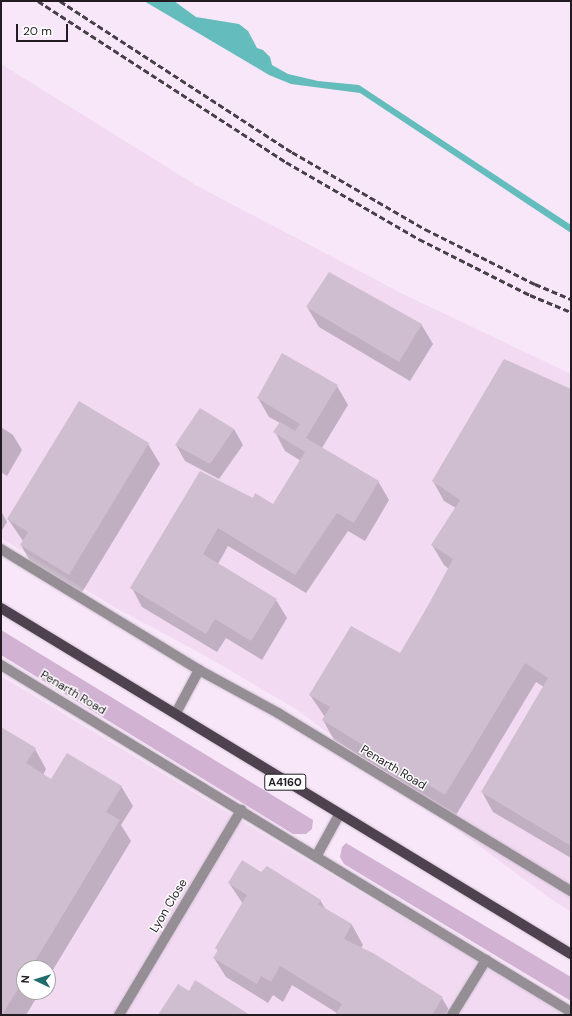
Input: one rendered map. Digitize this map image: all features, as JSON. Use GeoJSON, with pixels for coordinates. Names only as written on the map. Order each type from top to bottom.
{"type":"FeatureCollection","features":[{"type":"Feature","properties":{"kind":"main road","name":"A4160"},"geometry":{"type":"LineString","coordinates":[[1,608],[176,713],[339,815],[571,954]]}},
{"type":"Feature","properties":{"kind":"street","name":"Penarth Road"},"geometry":{"type":"LineString","coordinates":[[1,549],[199,670],[278,713],[571,891]]}},
{"type":"Feature","properties":{"kind":"street","name":"Penarth Road"},"geometry":{"type":"LineString","coordinates":[[1,664],[317,855],[571,1012]]}},
{"type":"Feature","properties":{"kind":"street"},"geometry":{"type":"LineString","coordinates":[[176,713],[199,670]]}},
{"type":"Feature","properties":{"kind":"street","name":"Lyon Close"},"geometry":{"type":"LineString","coordinates":[[119,1015],[241,810]]}},
{"type":"Feature","properties":{"kind":"street"},"geometry":{"type":"LineString","coordinates":[[317,855],[339,815]]}},
{"type":"Feature","properties":{"kind":"street"},"geometry":{"type":"LineString","coordinates":[[452,1015],[486,960]]}},
{"type":"Feature","properties":{"kind":"shaded area"},"geometry":{"type":"Polygon","coordinates":[[[144,1],[174,1],[196,17],[239,24],[248,31],[257,48],[263,50],[270,57],[272,65],[288,74],[318,81],[359,85],[571,225],[571,233],[360,93],[291,84],[269,75],[144,1]]]}},
{"type":"Feature","properties":{"kind":"shaded area"},"geometry":{"type":"Polygon","coordinates":[[[1,64],[199,187],[405,295],[571,374],[571,912],[548,897],[296,709],[202,654],[114,607],[1,538],[1,64]]]}},
{"type":"Feature","properties":{"kind":"shaded area"},"geometry":{"type":"Polygon","coordinates":[[[1,630],[313,820],[312,829],[306,834],[293,834],[1,655],[1,630]]]}},
{"type":"Feature","properties":{"kind":"shaded area"},"geometry":{"type":"Polygon","coordinates":[[[1,676],[426,931],[486,960],[571,1015],[1,1015],[1,676]]]}},
{"type":"Feature","properties":{"kind":"shaded area"},"geometry":{"type":"Polygon","coordinates":[[[346,843],[571,977],[571,1001],[344,864],[340,857],[342,847],[346,843]]]}},
{"type":"Feature","properties":{"kind":"building"},"geometry":{"type":"Polygon","coordinates":[[[329,272],[422,324],[399,362],[306,307],[329,272]]]}},
{"type":"Feature","properties":{"kind":"building"},"geometry":{"type":"Polygon","coordinates":[[[282,353],[338,385],[306,438],[379,481],[354,523],[337,513],[295,575],[218,528],[203,554],[277,599],[251,641],[215,619],[206,634],[130,588],[200,471],[253,498],[255,493],[273,504],[305,452],[273,432],[280,422],[295,431],[300,424],[257,398],[282,353]]]}},
{"type":"Feature","properties":{"kind":"building"},"geometry":{"type":"Polygon","coordinates":[[[504,359],[571,389],[571,846],[481,792],[548,678],[525,663],[445,795],[322,720],[330,707],[309,695],[351,626],[400,653],[429,604],[453,559],[431,545],[460,500],[432,481],[504,359]]]}},
{"type":"Feature","properties":{"kind":"building"},"geometry":{"type":"Polygon","coordinates":[[[79,401],[149,443],[69,575],[20,545],[28,532],[7,519],[79,401]]]}},
{"type":"Feature","properties":{"kind":"building"},"geometry":{"type":"Polygon","coordinates":[[[200,408],[234,429],[210,464],[175,445],[200,408]]]}},
{"type":"Feature","properties":{"kind":"building"},"geometry":{"type":"Polygon","coordinates":[[[1,727],[36,748],[26,763],[51,779],[67,753],[122,786],[106,812],[120,820],[36,960],[16,960],[16,992],[2,1015],[1,727]]]}},
{"type":"Feature","properties":{"kind":"building"},"geometry":{"type":"Polygon","coordinates":[[[242,860],[261,872],[267,866],[321,900],[318,904],[352,924],[344,939],[373,953],[443,997],[432,1015],[335,1015],[342,1004],[280,966],[271,982],[261,976],[257,984],[213,958],[218,950],[215,948],[247,895],[228,883],[242,860]]]}},
{"type":"Feature","properties":{"kind":"building"},"geometry":{"type":"Polygon","coordinates":[[[195,980],[250,1015],[158,1015],[178,984],[189,991],[195,980]]]}},
{"type":"Feature","properties":{"kind":"railway"},"geometry":{"type":"LineString","coordinates":[[38,1],[286,162],[419,239],[530,295],[571,312]]}},
{"type":"Feature","properties":{"kind":"railway"},"geometry":{"type":"LineString","coordinates":[[60,1],[292,152],[425,229],[535,284],[571,299]]}}]}
